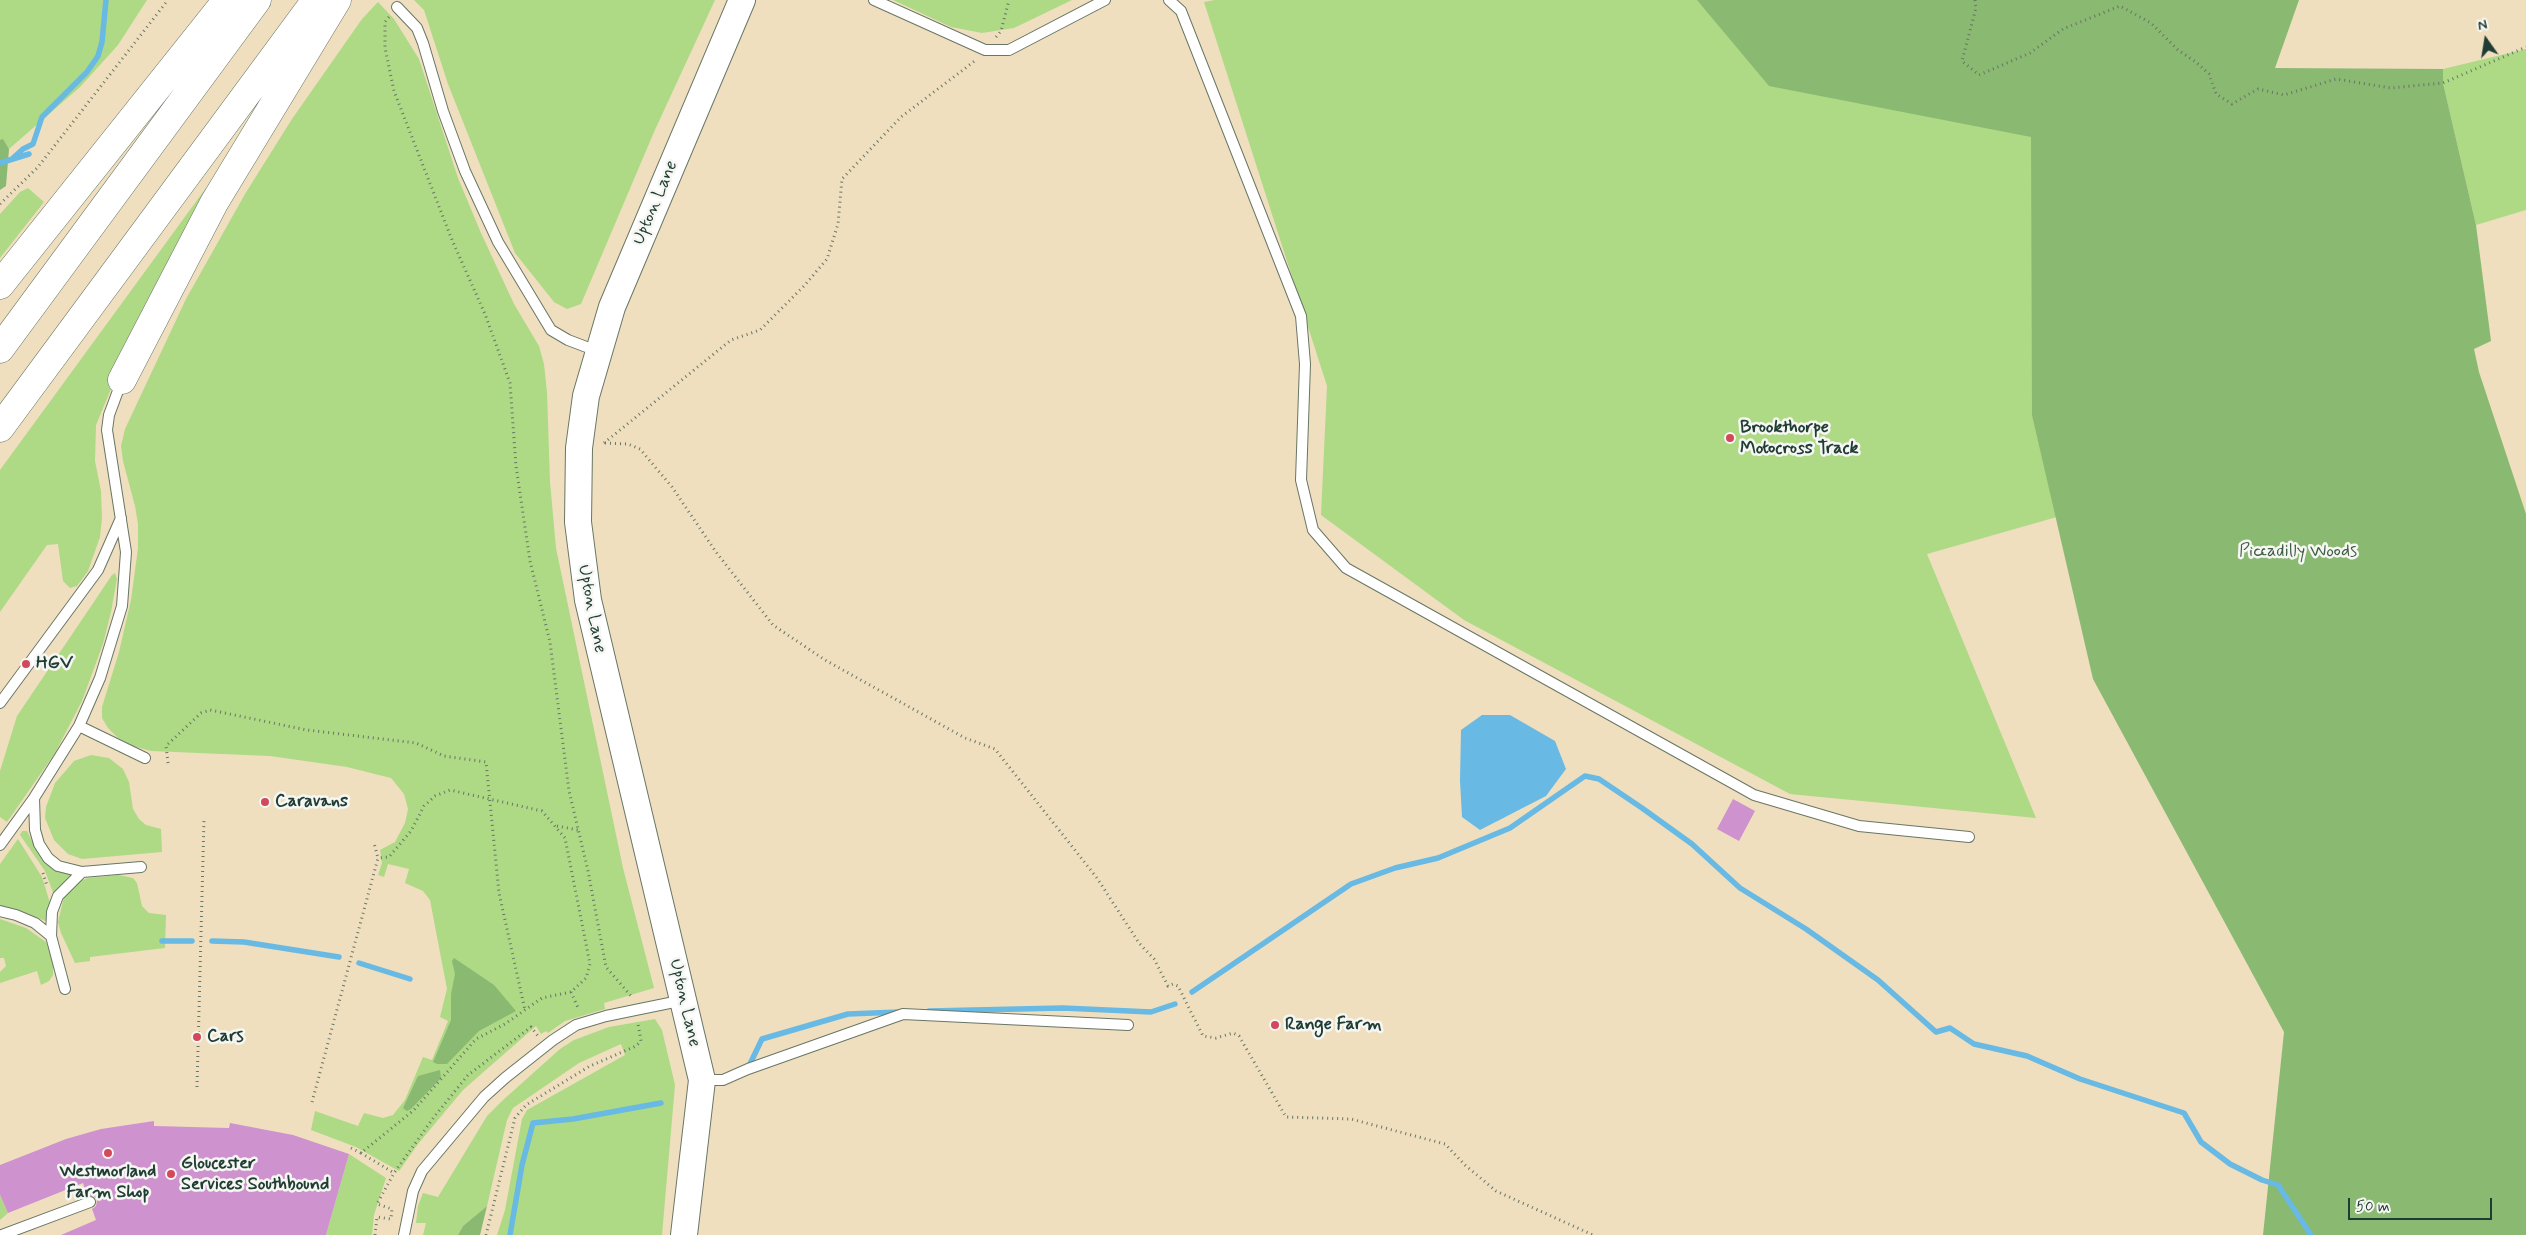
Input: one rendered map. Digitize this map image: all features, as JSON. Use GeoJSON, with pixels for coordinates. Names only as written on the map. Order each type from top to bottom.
{"type":"FeatureCollection","features":[{"type":"Feature","properties":{"kind":"highway"},"geometry":{"type":"LineString","coordinates":[[0,285],[227,0]]}},
{"type":"Feature","properties":{"kind":"highway"},"geometry":{"type":"LineString","coordinates":[[0,349],[257,0]]}},
{"type":"Feature","properties":{"kind":"highway"},"geometry":{"type":"LineString","coordinates":[[0,428],[316,0]]}},
{"type":"Feature","properties":{"kind":"highway"},"geometry":{"type":"LineString","coordinates":[[122,380],[214,203],[297,62],[337,0]]}},
{"type":"Feature","properties":{"kind":"street","name":"Upton Lane"},"geometry":{"type":"LineString","coordinates":[[684,1235],[702,1080],[685,1000],[598,651],[588,600],[578,522],[578,448],[586,396],[612,307],[742,0]]}},
{"type":"Feature","properties":{"kind":"lane"},"geometry":{"type":"LineString","coordinates":[[874,0],[985,50],[1009,50],[1105,0]]}},
{"type":"Feature","properties":{"kind":"lane"},"geometry":{"type":"LineString","coordinates":[[1169,0],[1181,11],[1301,316],[1305,364],[1301,480],[1314,530],[1346,568],[1754,795],[1858,826],[1970,837]]}},
{"type":"Feature","properties":{"kind":"lane"},"geometry":{"type":"LineString","coordinates":[[397,7],[417,28],[443,111],[465,172],[498,242],[551,330],[568,340],[598,351]]}},
{"type":"Feature","properties":{"kind":"lane"},"geometry":{"type":"LineString","coordinates":[[0,846],[34,798],[79,726],[100,678],[122,606],[126,552],[107,430],[109,415],[122,380]]}},
{"type":"Feature","properties":{"kind":"lane"},"geometry":{"type":"LineString","coordinates":[[0,703],[98,570],[121,518]]}},
{"type":"Feature","properties":{"kind":"lane"},"geometry":{"type":"LineString","coordinates":[[79,726],[145,758]]}},
{"type":"Feature","properties":{"kind":"lane"},"geometry":{"type":"LineString","coordinates":[[34,798],[35,830],[39,844],[48,858],[58,866],[82,872],[141,867]]}},
{"type":"Feature","properties":{"kind":"lane"},"geometry":{"type":"LineString","coordinates":[[65,989],[51,936],[52,912],[58,896],[82,872]]}},
{"type":"Feature","properties":{"kind":"lane"},"geometry":{"type":"LineString","coordinates":[[0,911],[35,923],[51,936]]}},
{"type":"Feature","properties":{"kind":"lane"},"geometry":{"type":"LineString","coordinates":[[404,1235],[413,1191],[422,1171],[484,1098],[505,1078],[560,1035],[584,1022],[685,1000]]}},
{"type":"Feature","properties":{"kind":"lane"},"geometry":{"type":"LineString","coordinates":[[702,1080],[723,1080],[748,1069],[903,1014],[1128,1025]]}},
{"type":"Feature","properties":{"kind":"lane"},"geometry":{"type":"LineString","coordinates":[[2,1235],[90,1202]]}},
{"type":"Feature","properties":{"kind":"path"},"geometry":{"type":"LineString","coordinates":[[0,204],[38,167],[168,0]]}},
{"type":"Feature","properties":{"kind":"path"},"geometry":{"type":"LineString","coordinates":[[605,443],[731,340],[760,330],[798,292],[827,259],[838,224],[842,179],[901,117],[970,67],[1001,31],[1009,0]]}},
{"type":"Feature","properties":{"kind":"path"},"geometry":{"type":"LineString","coordinates":[[1975,0],[1976,8],[1962,61],[1979,75],[2030,53],[2063,29],[2120,6],[2151,23],[2178,50],[2210,74],[2216,94],[2232,104],[2258,89],[2284,95],[2336,80],[2390,88],[2443,83],[2526,47]]}},
{"type":"Feature","properties":{"kind":"path"},"geometry":{"type":"LineString","coordinates":[[397,7],[385,22],[385,48],[394,91],[452,240],[485,314],[510,383],[516,466],[528,552],[550,642],[569,791],[606,967],[631,995],[641,1041],[636,1046],[590,1066],[526,1105],[515,1118],[486,1235]]}},
{"type":"Feature","properties":{"kind":"path"},"geometry":{"type":"LineString","coordinates":[[578,448],[605,443],[628,444],[640,449],[672,487],[716,552],[774,625],[825,660],[965,738],[995,749],[1097,878],[1139,943],[1154,959],[1168,986],[1173,984],[1178,986],[1203,1036],[1216,1038],[1233,1033],[1239,1036],[1286,1117],[1352,1119],[1445,1144],[1465,1165],[1496,1191],[1593,1235]]}},
{"type":"Feature","properties":{"kind":"path"},"geometry":{"type":"LineString","coordinates":[[168,763],[166,746],[200,713],[210,710],[307,730],[416,743],[444,756],[486,762],[499,893],[525,1010]]}},
{"type":"Feature","properties":{"kind":"path"},"geometry":{"type":"LineString","coordinates":[[361,1153],[414,1110],[476,1039],[542,998],[571,992],[586,978],[590,964],[564,838],[556,825],[542,811],[450,790],[435,796],[424,806],[411,831],[389,857],[378,858]]}},
{"type":"Feature","properties":{"kind":"path"},"geometry":{"type":"LineString","coordinates":[[197,1087],[204,820]]}},
{"type":"Feature","properties":{"kind":"path"},"geometry":{"type":"LineString","coordinates":[[556,825],[578,830]]}},
{"type":"Feature","properties":{"kind":"path"},"geometry":{"type":"LineString","coordinates":[[312,1102],[378,858],[374,843]]}},
{"type":"Feature","properties":{"kind":"path"},"geometry":{"type":"LineString","coordinates":[[571,992],[584,1022]]}},
{"type":"Feature","properties":{"kind":"path"},"geometry":{"type":"LineString","coordinates":[[351,1148],[394,1173]]}},
{"type":"Feature","properties":{"kind":"green space"},"geometry":{"type":"Polygon","coordinates":[[[0,0],[147,0],[118,45],[80,87],[9,149],[3,140],[0,140],[0,0]]]}},
{"type":"Feature","properties":{"kind":"green space"},"geometry":{"type":"Polygon","coordinates":[[[414,0],[715,0],[654,132],[581,304],[567,309],[554,302],[515,253],[448,84],[424,10],[414,0]]]}},
{"type":"Feature","properties":{"kind":"green space"},"geometry":{"type":"Polygon","coordinates":[[[893,0],[1072,0],[1014,28],[982,33],[951,27],[893,0]]]}},
{"type":"Feature","properties":{"kind":"green space","name":"Brookthorpe Motocross Track"},"geometry":{"type":"Polygon","coordinates":[[[1215,0],[1702,0],[2049,91],[2148,491],[1927,554],[2036,818],[1790,794],[1464,620],[1321,515],[1327,386],[1204,2],[1215,0]]]}},
{"type":"Feature","properties":{"kind":"green space","name":"Piccadilly Woods"},"geometry":{"type":"Polygon","coordinates":[[[1697,0],[2299,0],[2275,68],[2443,69],[2443,83],[2476,225],[2491,341],[2474,349],[2479,372],[2526,514],[2526,1235],[2263,1235],[2284,1032],[2093,679],[2032,415],[2031,137],[1769,86],[1697,0]]]}},
{"type":"Feature","properties":{"kind":"green space"},"geometry":{"type":"Polygon","coordinates":[[[378,2],[394,19],[419,59],[458,178],[514,304],[539,346],[544,364],[547,392],[550,482],[556,548],[623,868],[654,988],[604,1003],[605,1009],[565,1021],[548,1033],[546,1031],[541,1034],[536,1026],[463,1090],[418,1144],[399,1171],[356,1147],[311,1130],[315,1111],[358,1126],[364,1113],[383,1118],[393,1115],[405,1100],[423,1057],[432,1060],[448,1021],[440,1017],[447,989],[430,900],[423,891],[405,883],[409,869],[388,864],[384,877],[378,875],[382,863],[380,850],[395,842],[405,823],[408,809],[404,794],[391,778],[347,767],[270,756],[151,751],[133,746],[118,738],[108,728],[102,718],[102,707],[119,652],[131,600],[138,548],[138,524],[135,506],[121,446],[125,429],[186,299],[245,194],[292,119],[362,19],[378,2]]]}},
{"type":"Feature","properties":{"kind":"green space"},"geometry":{"type":"Polygon","coordinates":[[[2526,49],[2526,210],[2476,225],[2443,83],[2443,69],[2526,49]]]}},
{"type":"Feature","properties":{"kind":"green space"},"geometry":{"type":"Polygon","coordinates":[[[3,139],[9,149],[6,186],[0,190],[0,140],[3,139]]]}},
{"type":"Feature","properties":{"kind":"green space"},"geometry":{"type":"Polygon","coordinates":[[[28,188],[44,202],[0,258],[0,214],[20,192],[28,188]]]}},
{"type":"Feature","properties":{"kind":"green space"},"geometry":{"type":"Polygon","coordinates":[[[206,188],[212,193],[118,372],[96,425],[95,461],[101,491],[102,518],[100,537],[88,571],[77,586],[70,588],[63,581],[58,544],[47,545],[0,612],[0,470],[206,188]]]}},
{"type":"Feature","properties":{"kind":"green space"},"geometry":{"type":"Polygon","coordinates":[[[115,573],[117,579],[103,644],[82,701],[55,753],[7,822],[0,817],[0,771],[17,716],[115,573]]]}},
{"type":"Feature","properties":{"kind":"green space"},"geometry":{"type":"Polygon","coordinates":[[[91,755],[109,758],[123,769],[129,782],[133,809],[139,819],[146,825],[161,829],[162,852],[82,859],[68,854],[54,840],[45,818],[46,807],[55,783],[74,761],[91,755]]]}},
{"type":"Feature","properties":{"kind":"green space"},"geometry":{"type":"Polygon","coordinates":[[[22,831],[27,831],[38,853],[49,866],[71,875],[54,895],[45,871],[20,835],[22,831]]]}},
{"type":"Feature","properties":{"kind":"green space"},"geometry":{"type":"Polygon","coordinates":[[[18,839],[42,877],[50,903],[48,922],[19,910],[0,906],[0,864],[18,839]]]}},
{"type":"Feature","properties":{"kind":"green space"},"geometry":{"type":"Polygon","coordinates":[[[118,875],[133,878],[137,883],[142,906],[149,913],[166,915],[165,948],[90,957],[90,961],[75,963],[58,922],[64,897],[77,882],[88,878],[118,875]]]}},
{"type":"Feature","properties":{"kind":"green space"},"geometry":{"type":"Polygon","coordinates":[[[0,919],[26,928],[46,942],[53,963],[53,975],[49,981],[41,985],[37,971],[0,983],[0,972],[6,966],[4,958],[0,958],[0,919]]]}},
{"type":"Feature","properties":{"kind":"green space"},"geometry":{"type":"Polygon","coordinates":[[[454,958],[494,985],[516,1011],[479,1031],[447,1064],[437,1064],[433,1062],[451,1020],[451,994],[455,974],[452,961],[454,958]]]}},
{"type":"Feature","properties":{"kind":"green space"},"geometry":{"type":"Polygon","coordinates":[[[655,1019],[662,1030],[675,1085],[662,1235],[497,1235],[505,1210],[522,1119],[527,1110],[625,1055],[621,1044],[579,1063],[513,1108],[507,1120],[487,1206],[463,1226],[458,1235],[423,1235],[426,1223],[416,1223],[418,1206],[423,1193],[438,1197],[487,1116],[502,1101],[560,1049],[574,1040],[609,1027],[655,1019]]]}},
{"type":"Feature","properties":{"kind":"green space"},"geometry":{"type":"Polygon","coordinates":[[[440,1070],[441,1078],[411,1109],[407,1111],[403,1108],[418,1076],[440,1070]]]}},
{"type":"Feature","properties":{"kind":"green space"},"geometry":{"type":"Polygon","coordinates":[[[349,1154],[386,1178],[374,1215],[372,1235],[326,1235],[349,1154]]]}},
{"type":"Feature","properties":{"kind":"green space"},"geometry":{"type":"Polygon","coordinates":[[[0,1195],[8,1213],[0,1220],[0,1195]]]}},
{"type":"Feature","properties":{"kind":"green space"},"geometry":{"type":"Polygon","coordinates":[[[487,1206],[480,1235],[458,1235],[463,1226],[487,1206]]]}},
{"type":"Feature","properties":{"kind":"water"},"geometry":{"type":"Polygon","coordinates":[[[1482,715],[1510,715],[1555,741],[1566,769],[1546,796],[1480,830],[1462,817],[1460,781],[1461,730],[1482,715]]]}},
{"type":"Feature","properties":{"kind":"building"},"geometry":{"type":"Polygon","coordinates":[[[1733,799],[1755,811],[1739,841],[1717,829],[1733,799]]]}},
{"type":"Feature","properties":{"kind":"building","name":"Gloucester Services Southbound"},"geometry":{"type":"Polygon","coordinates":[[[154,1121],[154,1126],[229,1128],[230,1123],[293,1135],[349,1154],[326,1235],[61,1235],[96,1220],[92,1209],[96,1206],[97,1200],[94,1196],[87,1196],[83,1183],[8,1213],[0,1195],[0,1165],[66,1139],[101,1129],[154,1121]]]}},
{"type":"Feature","properties":{"kind":"waterway"},"geometry":{"type":"LineString","coordinates":[[12,159],[23,149],[33,144],[42,117],[87,72],[98,56],[102,42],[106,0]]}},
{"type":"Feature","properties":{"kind":"waterway"},"geometry":{"type":"LineString","coordinates":[[0,163],[29,154]]}},
{"type":"Feature","properties":{"kind":"waterway"},"geometry":{"type":"LineString","coordinates":[[1192,992],[1351,884],[1395,868],[1438,858],[1510,828],[1585,776],[1599,779],[1692,844],[1740,888],[1806,929],[1878,980],[1936,1032],[1950,1028],[1974,1044],[2027,1056],[2080,1079],[2184,1113],[2201,1142],[2230,1164],[2262,1180],[2278,1185],[2311,1235]]}},
{"type":"Feature","properties":{"kind":"waterway"},"geometry":{"type":"LineString","coordinates":[[162,941],[192,941]]}},
{"type":"Feature","properties":{"kind":"waterway"},"geometry":{"type":"LineString","coordinates":[[212,941],[244,942],[339,957]]}},
{"type":"Feature","properties":{"kind":"waterway"},"geometry":{"type":"LineString","coordinates":[[359,963],[410,979]]}},
{"type":"Feature","properties":{"kind":"waterway"},"geometry":{"type":"LineString","coordinates":[[929,1011],[1063,1008],[1151,1012],[1175,1004]]}},
{"type":"Feature","properties":{"kind":"waterway"},"geometry":{"type":"LineString","coordinates":[[748,1068],[762,1039],[848,1014],[899,1012]]}},
{"type":"Feature","properties":{"kind":"waterway"},"geometry":{"type":"LineString","coordinates":[[510,1235],[522,1165],[533,1123],[573,1119],[661,1103]]}},
{"type":"Feature","properties":{"kind":"place","name":"Brookthorpe Motocross Track"},"geometry":{"type":"Point","coordinates":[1730,438]}},
{"type":"Feature","properties":{"kind":"place","name":"HGV"},"geometry":{"type":"Point","coordinates":[26,664]}},
{"type":"Feature","properties":{"kind":"place","name":"Caravans"},"geometry":{"type":"Point","coordinates":[265,802]}},
{"type":"Feature","properties":{"kind":"place","name":"Range Farm"},"geometry":{"type":"Point","coordinates":[1275,1025]}},
{"type":"Feature","properties":{"kind":"place","name":"Cars"},"geometry":{"type":"Point","coordinates":[197,1037]}},
{"type":"Feature","properties":{"kind":"place","name":"Westmorland Farm Shop"},"geometry":{"type":"Point","coordinates":[108,1153]}},
{"type":"Feature","properties":{"kind":"place","name":"Gloucester Services Southbound"},"geometry":{"type":"Point","coordinates":[171,1174]}}]}
